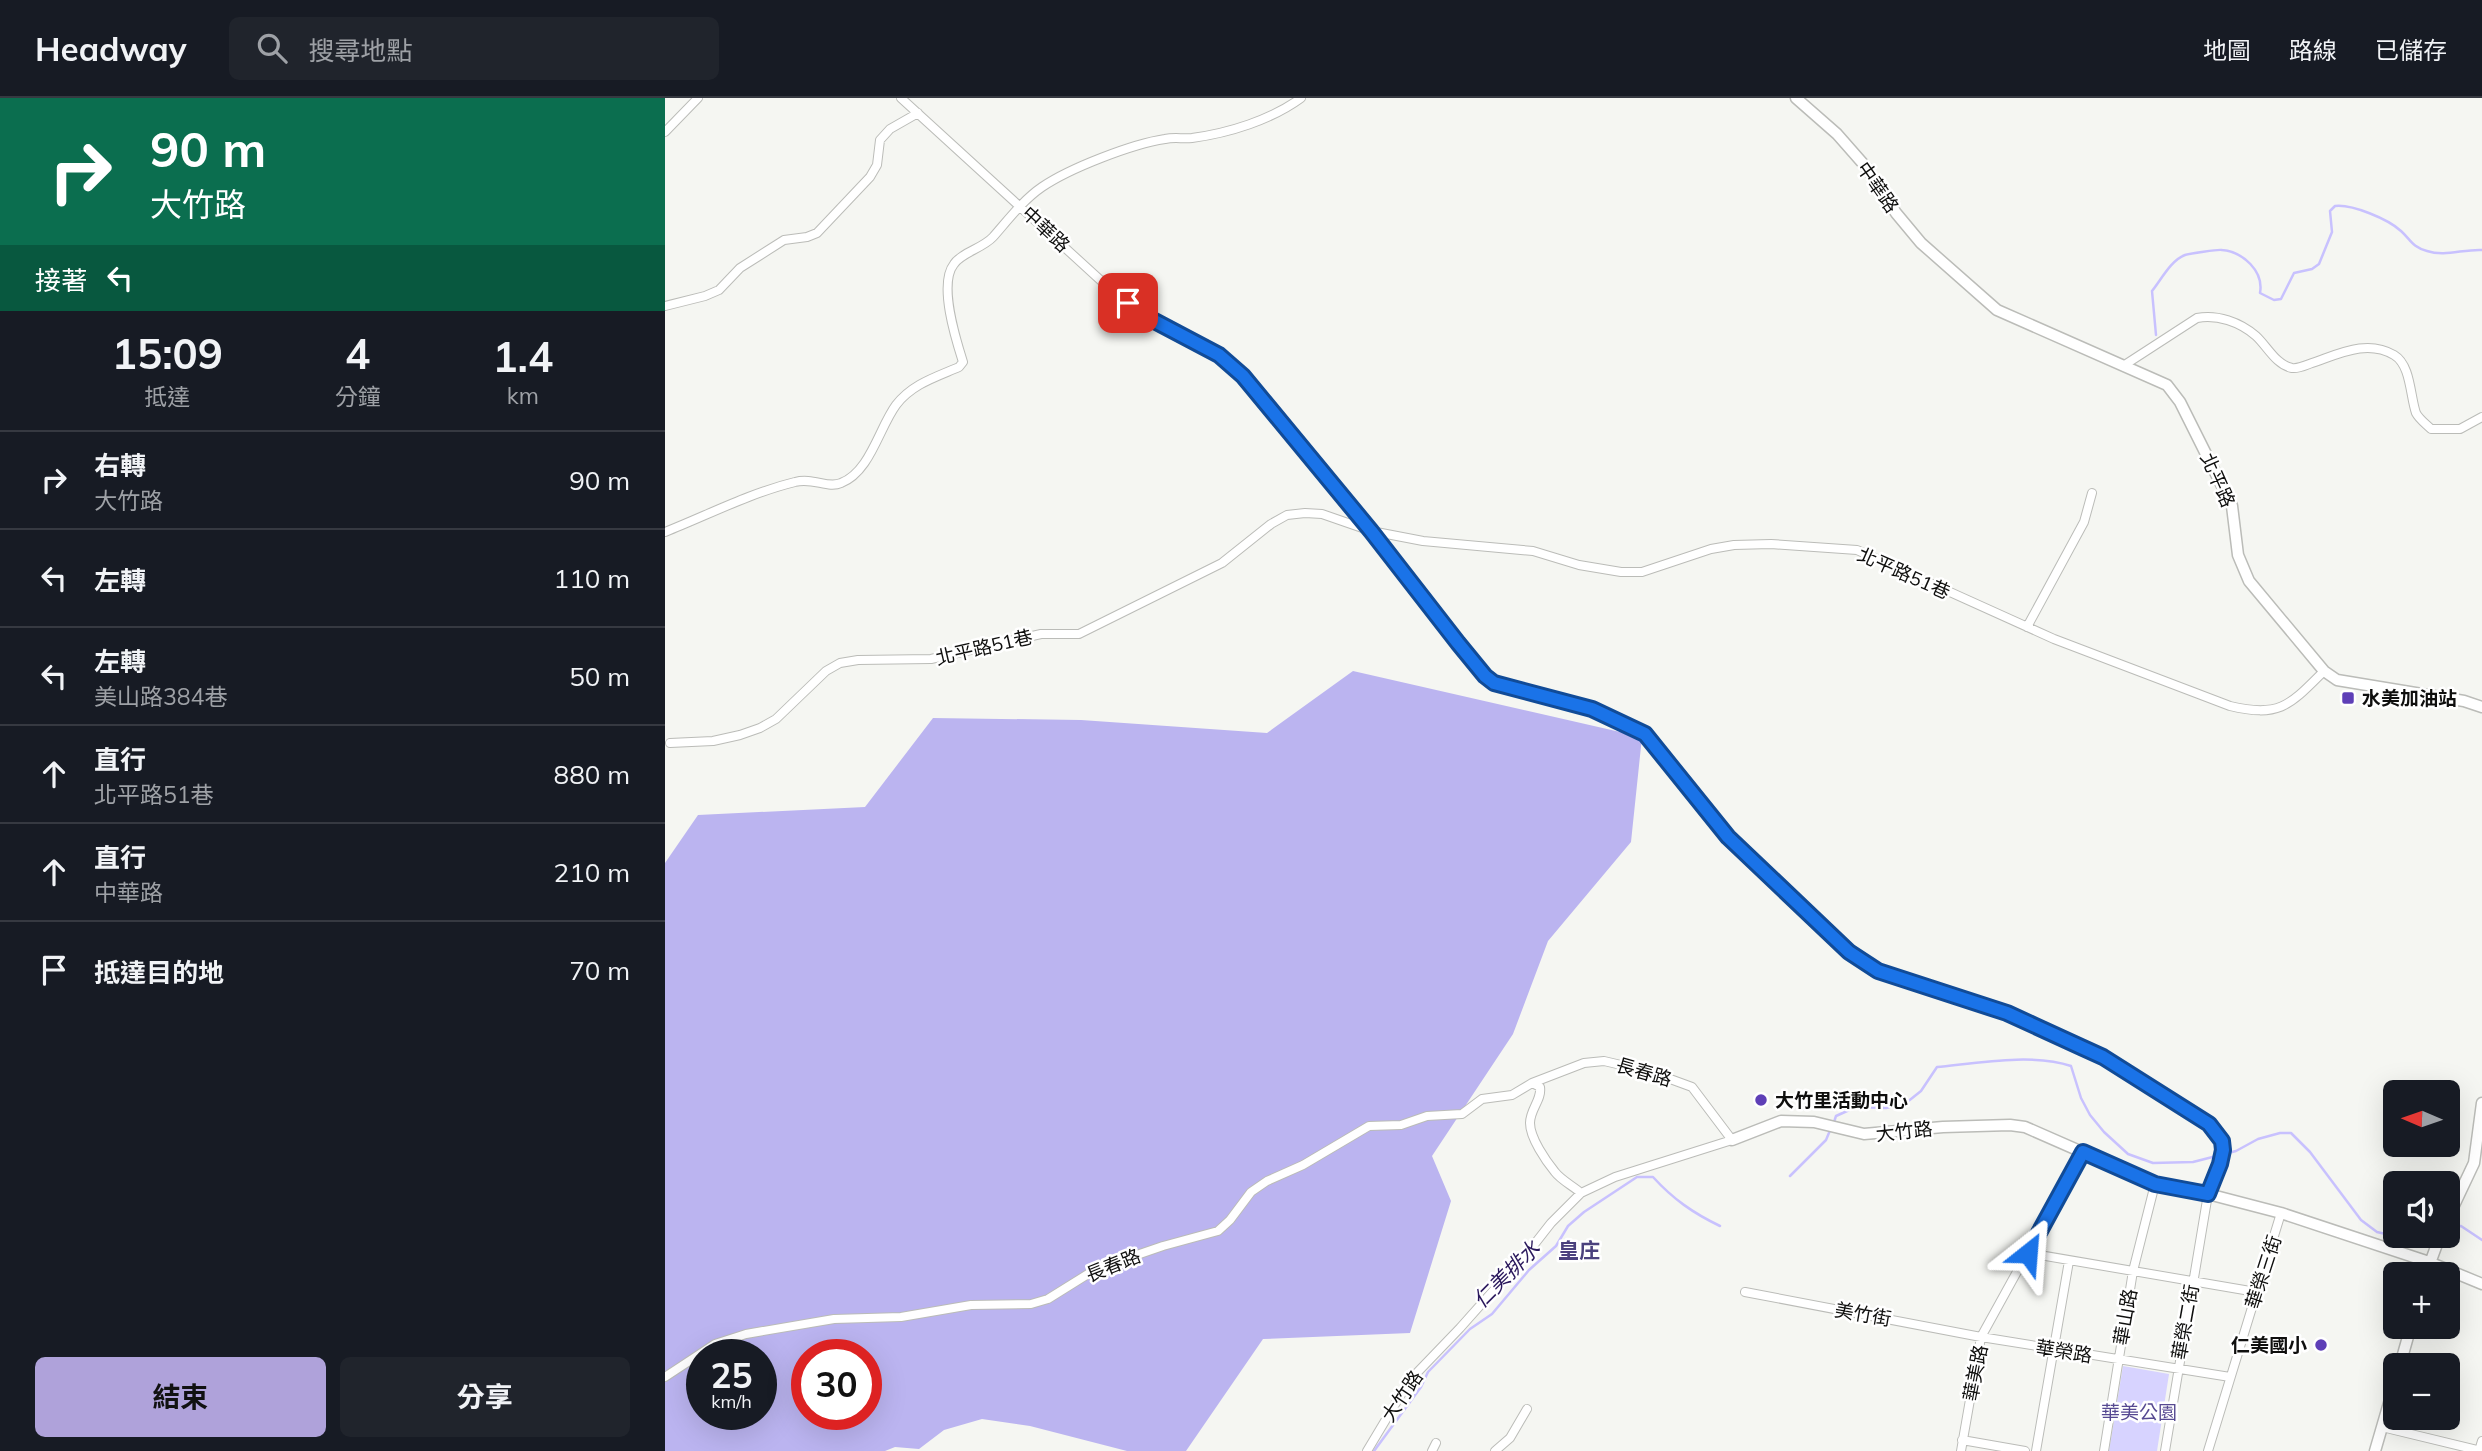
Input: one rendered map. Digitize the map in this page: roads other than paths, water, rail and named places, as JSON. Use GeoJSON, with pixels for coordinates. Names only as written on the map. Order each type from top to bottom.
{"type":"FeatureCollection","features":[{"type":"Feature","properties":{"kind":"street"},"geometry":{"type":"LineString","coordinates":[[665,132],[698,98]]}},
{"type":"Feature","properties":{"kind":"street","name":"中華路"},"geometry":{"type":"LineString","coordinates":[[901,98],[1109,288],[1147,317],[1219,355],[1243,376],[1371,531]]}},
{"type":"Feature","properties":{"kind":"street"},"geometry":{"type":"LineString","coordinates":[[665,532],[793,482],[818,481],[829,485],[842,483],[852,476],[867,460],[896,406],[913,388],[959,367],[963,362],[949,309],[950,270],[955,262],[988,242],[1040,188],[1078,167],[1164,139],[1192,138],[1241,126],[1285,110],[1301,98]]}},
{"type":"Feature","properties":{"kind":"street","name":"中華路"},"geometry":{"type":"LineString","coordinates":[[1797,98],[1837,134],[1866,167],[1896,213],[1921,243],[1958,276]]}},
{"type":"Feature","properties":{"kind":"street"},"geometry":{"type":"LineString","coordinates":[[665,306],[719,290],[740,268],[783,240],[817,233],[870,177],[877,165],[880,139],[890,129],[918,113]]}},
{"type":"Feature","properties":{"kind":"street","name":"北平路"},"geometry":{"type":"LineString","coordinates":[[1958,276],[1997,310],[2168,385],[2180,402],[2232,506],[2238,555],[2249,581],[2323,671]]}},
{"type":"Feature","properties":{"kind":"street"},"geometry":{"type":"LineString","coordinates":[[2123,366],[2197,318],[2219,317],[2255,335],[2290,368],[2301,367],[2354,348],[2378,349],[2397,357],[2403,366],[2417,416],[2431,429],[2460,429],[2482,417]]}},
{"type":"Feature","properties":{"kind":"street"},"geometry":{"type":"LineString","coordinates":[[2027,627],[2084,522],[2092,493]]}},
{"type":"Feature","properties":{"kind":"street","name":"北平路51巷"},"geometry":{"type":"LineString","coordinates":[[670,743],[713,741],[740,736],[759,728],[776,719],[826,671],[840,663],[858,660],[930,659],[1030,636],[1079,634],[1221,564],[1271,524],[1287,515],[1322,514],[1371,531],[1423,541],[1534,551],[1580,565],[1621,572],[1642,572],[1710,549],[1734,545],[1771,544],[1857,550],[2027,627],[2230,706],[2250,711],[2285,706],[2323,671]]}},
{"type":"Feature","properties":{"kind":"street","name":"華榮二街"},"geometry":{"type":"LineString","coordinates":[[1371,531],[1485,676],[1494,683],[1592,709],[1645,734],[1728,837],[1849,952],[1878,971],[2007,1013],[2103,1057],[2209,1124],[2222,1141],[2223,1150],[2208,1194],[2165,1451]]}},
{"type":"Feature","properties":{"kind":"street"},"geometry":{"type":"LineString","coordinates":[[2323,671],[2337,680],[2464,701],[2482,707]]}},
{"type":"Feature","properties":{"kind":"street","name":"長春路"},"geometry":{"type":"LineString","coordinates":[[665,1377],[715,1344],[746,1334],[834,1319],[901,1317],[971,1305],[1031,1304],[1048,1299],[1096,1269],[1218,1231],[1251,1192],[1369,1126],[1401,1125],[1427,1116],[1462,1114],[1482,1099],[1512,1095],[1532,1083],[1584,1063],[1604,1061],[1651,1072],[1692,1087],[1733,1140]]}},
{"type":"Feature","properties":{"kind":"street"},"geometry":{"type":"LineString","coordinates":[[1532,1083],[1540,1087],[1541,1095],[1533,1109],[1530,1124],[1533,1137],[1555,1173],[1581,1193]]}},
{"type":"Feature","properties":{"kind":"street"},"geometry":{"type":"LineString","coordinates":[[2460,1193],[2474,1163],[2482,1103]]}},
{"type":"Feature","properties":{"kind":"street","name":"大竹路"},"geometry":{"type":"LineString","coordinates":[[1367,1451],[1409,1381],[1464,1324],[1551,1223],[1581,1193],[1615,1177],[1733,1140],[1781,1121],[1814,1122],[1864,1134],[1943,1127],[2010,1125],[2039,1132],[2155,1184],[2208,1194],[2281,1213],[2429,1262]]}},
{"type":"Feature","properties":{"kind":"street","name":"華美路"},"geometry":{"type":"LineString","coordinates":[[1961,1451],[1981,1338],[2083,1152]]}},
{"type":"Feature","properties":{"kind":"street","name":"華山路"},"geometry":{"type":"LineString","coordinates":[[2103,1451],[2133,1271],[2155,1184]]}},
{"type":"Feature","properties":{"kind":"street","name":"華榮三街"},"geometry":{"type":"LineString","coordinates":[[2207,1451],[2281,1213]]}},
{"type":"Feature","properties":{"kind":"street"},"geometry":{"type":"LineString","coordinates":[[2429,1262],[2435,1248]]}},
{"type":"Feature","properties":{"kind":"street"},"geometry":{"type":"LineString","coordinates":[[2028,1253],[2256,1292]]}},
{"type":"Feature","properties":{"kind":"street"},"geometry":{"type":"LineString","coordinates":[[2036,1451],[2069,1261]]}},
{"type":"Feature","properties":{"kind":"street","name":"大竹路"},"geometry":{"type":"LineString","coordinates":[[2460,1275],[2482,1284]]}},
{"type":"Feature","properties":{"kind":"street","name":"美竹街"},"geometry":{"type":"LineString","coordinates":[[1745,1292],[1981,1338]]}},
{"type":"Feature","properties":{"kind":"street","name":"華榮路"},"geometry":{"type":"LineString","coordinates":[[1981,1338],[2230,1377]]}},
{"type":"Feature","properties":{"kind":"street"},"geometry":{"type":"LineString","coordinates":[[1495,1451],[1510,1438],[1527,1409]]}},
{"type":"Feature","properties":{"kind":"street"},"geometry":{"type":"LineString","coordinates":[[2375,1451],[2383,1424]]}},
{"type":"Feature","properties":{"kind":"street"},"geometry":{"type":"LineString","coordinates":[[2382,1427],[2480,1451],[2482,1441]]}},
{"type":"Feature","properties":{"kind":"street"},"geometry":{"type":"LineString","coordinates":[[1962,1440],[2025,1451]]}},
{"type":"Feature","properties":{"kind":"waterway"},"geometry":{"type":"LineString","coordinates":[[2156,335],[2152,291],[2180,258],[2187,254],[2220,250],[2237,254],[2255,270],[2259,277],[2260,293],[2274,300],[2281,299],[2294,273],[2312,269],[2319,264],[2332,232],[2330,211],[2335,206],[2351,207],[2379,217],[2427,251],[2441,253],[2482,250]]}},
{"type":"Feature","properties":{"kind":"waterway","name":"仁美排水"},"geometry":{"type":"LineString","coordinates":[[1834,1122],[1836,1116],[1856,1107],[1886,1108],[1906,1103],[1921,1091],[1937,1067],[2005,1060],[2056,1062],[2071,1066],[2081,1098],[2090,1115],[2128,1154],[2153,1163],[2193,1162],[2236,1151],[2258,1139],[2291,1133],[2310,1152],[2361,1220],[2383,1233]]}},
{"type":"Feature","properties":{"kind":"waterway","name":"仁美排水"},"geometry":{"type":"LineString","coordinates":[[1790,1176],[1826,1140],[1831,1128]]}},
{"type":"Feature","properties":{"kind":"waterway","name":"仁美排水"},"geometry":{"type":"LineString","coordinates":[[1374,1451],[1421,1387],[1428,1372],[1470,1329],[1492,1314],[1529,1270],[1556,1246],[1568,1226],[1584,1212],[1637,1177],[1653,1177],[1684,1205],[1720,1226]]}},
{"type":"Feature","properties":{"kind":"waterway","name":"仁美排水"},"geometry":{"type":"LineString","coordinates":[[2460,1226],[2482,1240]]}},
{"type":"Feature","properties":{"kind":"place","name":"水美加油站"},"geometry":{"type":"Point","coordinates":[2348,698]}},
{"type":"Feature","properties":{"kind":"place","name":"大竹里活動中心"},"geometry":{"type":"Point","coordinates":[1761,1100]}},
{"type":"Feature","properties":{"kind":"place","name":"仁美國小"},"geometry":{"type":"Point","coordinates":[2321,1345]}},
{"type":"Feature","properties":{"kind":"district","name":"皇庄"},"geometry":{"type":"Point","coordinates":[1579,1250]}},
{"type":"Feature","properties":{"kind":"park label","name":"華美公園"},"geometry":{"type":"Point","coordinates":[2139,1412]}}]}
